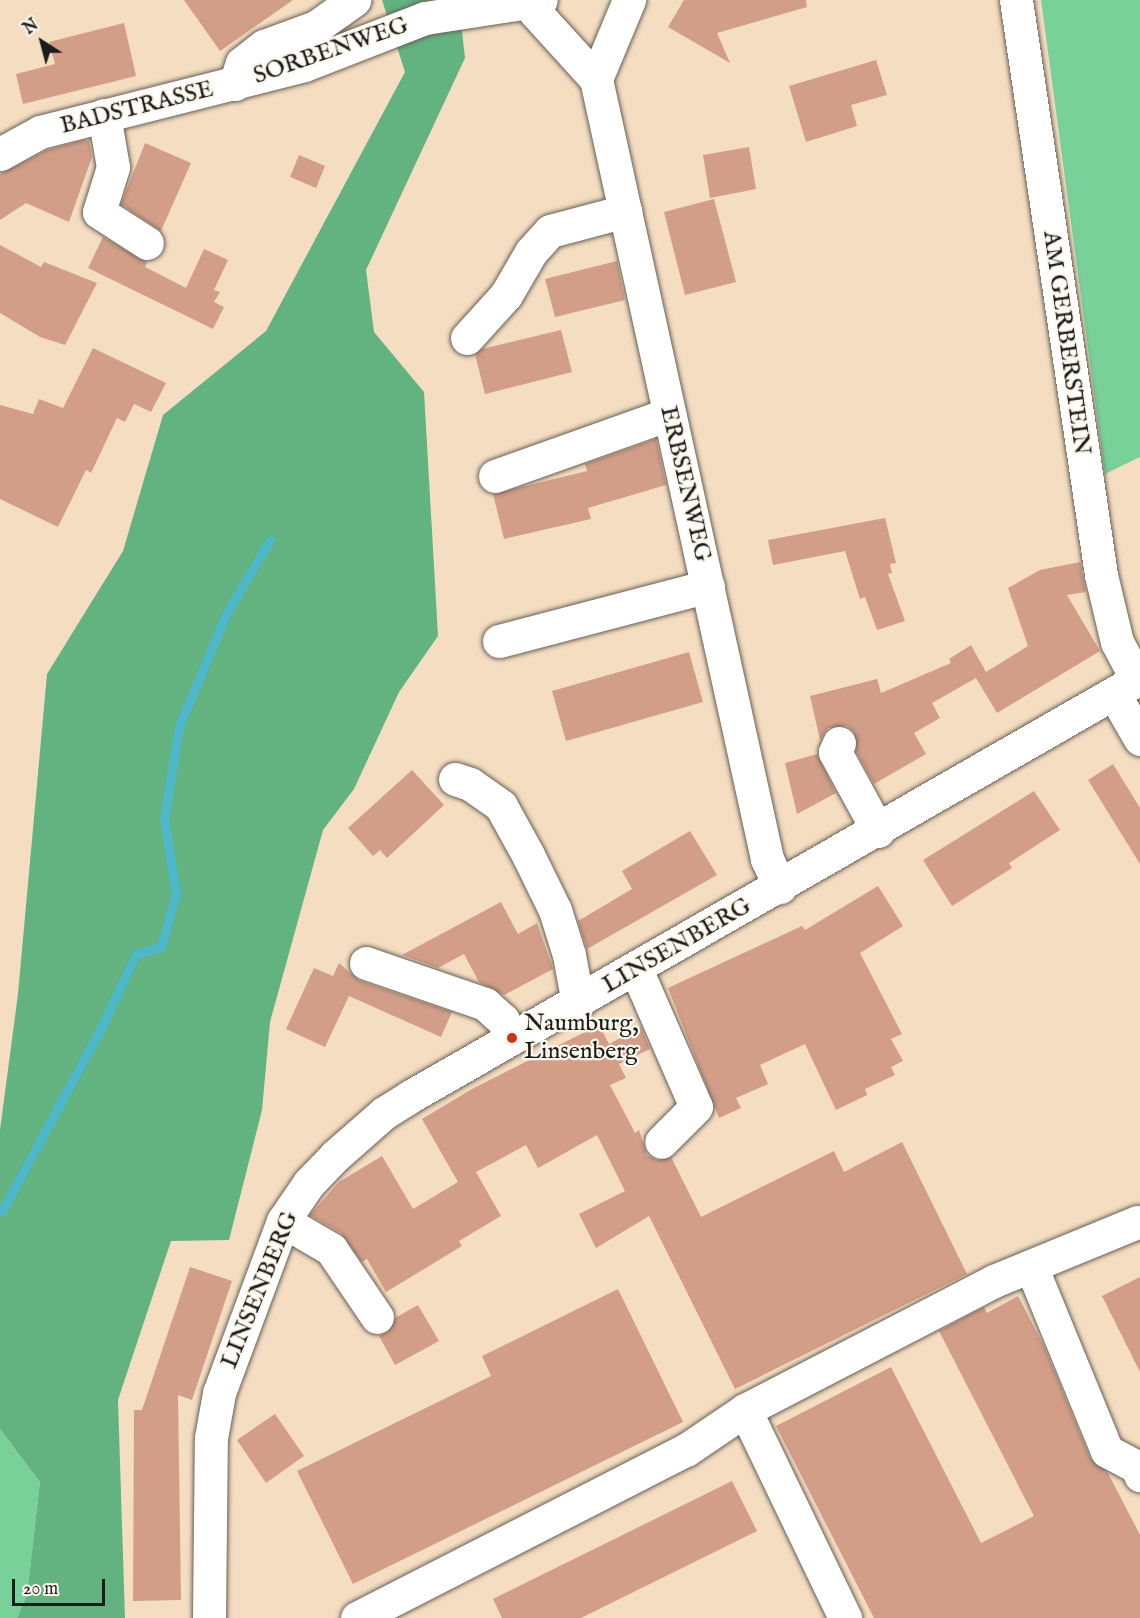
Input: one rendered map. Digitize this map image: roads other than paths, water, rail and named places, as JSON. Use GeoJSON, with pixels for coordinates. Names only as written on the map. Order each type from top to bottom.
{"type":"FeatureCollection","features":[{"type":"Feature","properties":{"kind":"street","name":"BADSTRASSE"},"geometry":{"type":"LineString","coordinates":[[0,154],[40,132],[235,84],[242,63],[264,46],[316,27],[354,0]]}},
{"type":"Feature","properties":{"kind":"street"},"geometry":{"type":"LineString","coordinates":[[596,79],[629,0]]}},
{"type":"Feature","properties":{"kind":"street","name":"AM GERBERSTEIN"},"geometry":{"type":"LineString","coordinates":[[1016,0],[1101,575],[1130,684],[1140,740]]}},
{"type":"Feature","properties":{"kind":"street","name":"SORBENWEG"},"geometry":{"type":"LineString","coordinates":[[235,84],[304,65],[425,18],[537,1],[535,12],[596,79]]}},
{"type":"Feature","properties":{"kind":"street","name":"ERBSENWEG"},"geometry":{"type":"LineString","coordinates":[[596,79],[767,859],[780,887]]}},
{"type":"Feature","properties":{"kind":"street"},"geometry":{"type":"LineString","coordinates":[[104,115],[113,166],[99,212],[147,243]]}},
{"type":"Feature","properties":{"kind":"street"},"geometry":{"type":"LineString","coordinates":[[467,338],[506,295],[531,252],[550,231],[625,212]]}},
{"type":"Feature","properties":{"kind":"street"},"geometry":{"type":"LineString","coordinates":[[495,476],[669,414]]}},
{"type":"Feature","properties":{"kind":"street"},"geometry":{"type":"LineString","coordinates":[[499,641],[708,586]]}},
{"type":"Feature","properties":{"kind":"street","name":"LINSENBERG"},"geometry":{"type":"LineString","coordinates":[[209,1618],[213,1417],[283,1221],[309,1183],[384,1113],[878,831],[1130,684]]}},
{"type":"Feature","properties":{"kind":"street"},"geometry":{"type":"LineString","coordinates":[[839,743],[835,752],[878,831]]}},
{"type":"Feature","properties":{"kind":"street"},"geometry":{"type":"LineString","coordinates":[[455,779],[470,784],[501,806],[555,910],[569,955],[578,1002]]}},
{"type":"Feature","properties":{"kind":"street"},"geometry":{"type":"LineString","coordinates":[[366,963],[485,1004],[503,1020],[512,1038]]}},
{"type":"Feature","properties":{"kind":"street"},"geometry":{"type":"LineString","coordinates":[[641,966],[690,1055]]}},
{"type":"Feature","properties":{"kind":"street"},"geometry":{"type":"LineString","coordinates":[[641,966],[696,1107],[661,1142]]}},
{"type":"Feature","properties":{"kind":"street"},"geometry":{"type":"LineString","coordinates":[[283,1221],[331,1249],[377,1317]]}},
{"type":"Feature","properties":{"kind":"street"},"geometry":{"type":"LineString","coordinates":[[357,1618],[686,1450],[745,1410],[994,1281],[1137,1222]]}},
{"type":"Feature","properties":{"kind":"street"},"geometry":{"type":"LineString","coordinates":[[1031,1266],[1107,1450],[1137,1467],[1140,1475]]}},
{"type":"Feature","properties":{"kind":"street"},"geometry":{"type":"LineString","coordinates":[[745,1410],[845,1618]]}},
{"type":"Feature","properties":{"kind":"waterway"},"geometry":{"type":"LineString","coordinates":[[2,1211],[102,1026],[136,954],[161,947],[176,893],[164,819],[179,726],[226,614],[270,540]]}},
{"type":"Feature","properties":{"kind":"place","name":"Naumburg, Linsenberg"},"geometry":{"type":"Point","coordinates":[512,1038]}}]}
